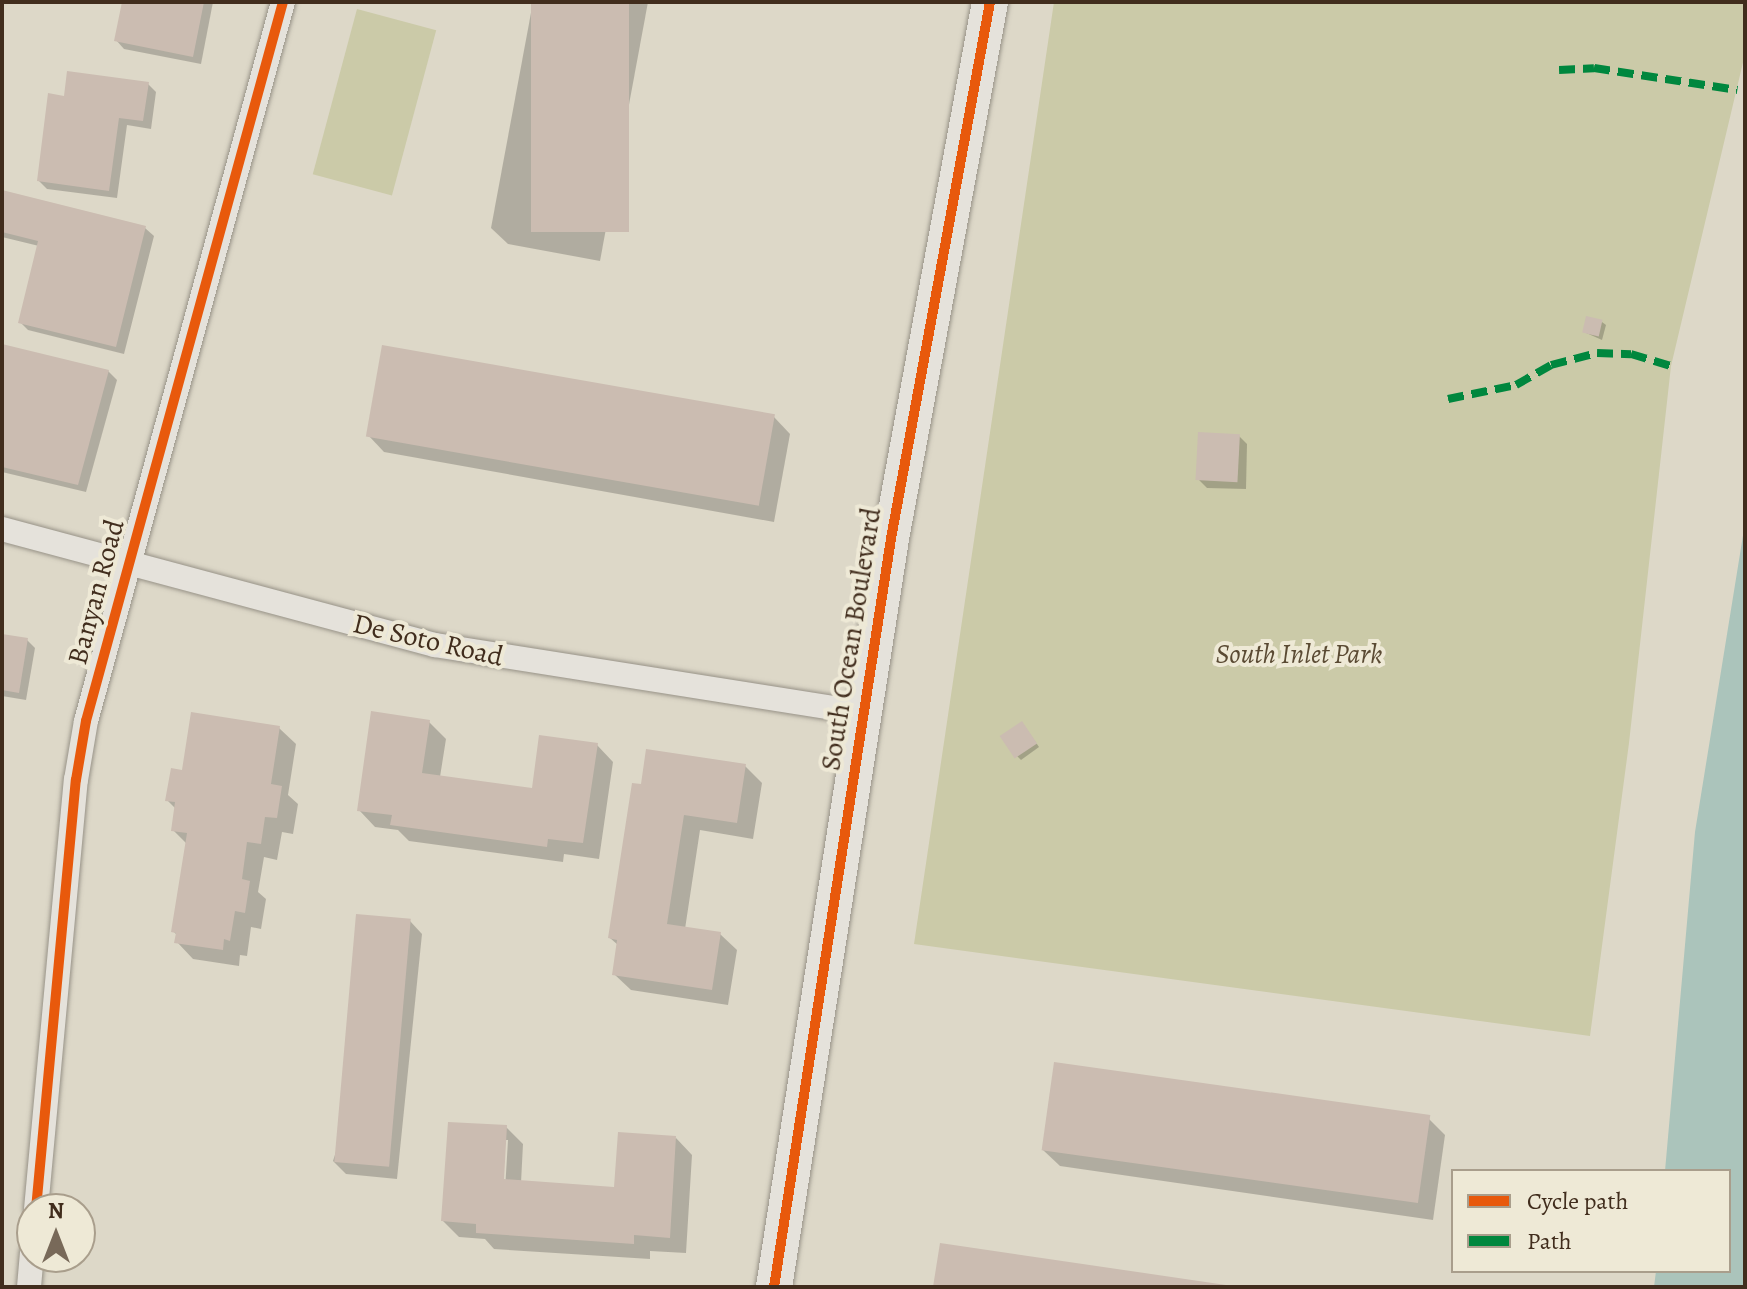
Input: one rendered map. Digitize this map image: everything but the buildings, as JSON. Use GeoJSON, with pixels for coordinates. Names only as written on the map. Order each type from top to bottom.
{"type":"FeatureCollection","features":[{"type":"Feature","properties":{"kind":"main road","name":"South Ocean Boulevard"},"geometry":{"type":"LineString","coordinates":[[774,1287],[862,713],[921,367],[990,2]]}},
{"type":"Feature","properties":{"kind":"street","name":"Banyan Road"},"geometry":{"type":"LineString","coordinates":[[37,1193],[76,780],[86,721],[283,2]]}},
{"type":"Feature","properties":{"kind":"street","name":"De Soto Road"},"geometry":{"type":"LineString","coordinates":[[2,529],[459,650],[862,713]]}},
{"type":"Feature","properties":{"kind":"green space","name":"South Inlet Park"},"geometry":{"type":"Polygon","coordinates":[[[1054,2],[1745,2],[1745,54],[1671,366],[1629,743],[1590,1036],[914,944],[1054,2]]]}},
{"type":"Feature","properties":{"kind":"green space"},"geometry":{"type":"Polygon","coordinates":[[[357,9],[436,30],[392,195],[313,174],[357,9]]]}},
{"type":"Feature","properties":{"kind":"water"},"geometry":{"type":"Polygon","coordinates":[[[1745,523],[1745,1287],[1654,1287],[1656,1273],[1731,1273],[1731,1169],[1665,1169],[1695,832],[1745,523]]]}},
{"type":"Feature","properties":{"kind":"marked path"},"geometry":{"type":"LineString","coordinates":[[1559,70],[1594,68],[1737,90]]}},
{"type":"Feature","properties":{"kind":"marked path"},"geometry":{"type":"LineString","coordinates":[[1448,399],[1516,385],[1551,365],[1597,353],[1631,354],[1671,366]]}},
{"type":"Feature","properties":{"kind":"cycle path"},"geometry":{"type":"LineString","coordinates":[[37,1193],[76,780],[86,721],[283,2]]}},
{"type":"Feature","properties":{"kind":"cycle path"},"geometry":{"type":"LineString","coordinates":[[774,1287],[892,533],[990,2]]}}]}
